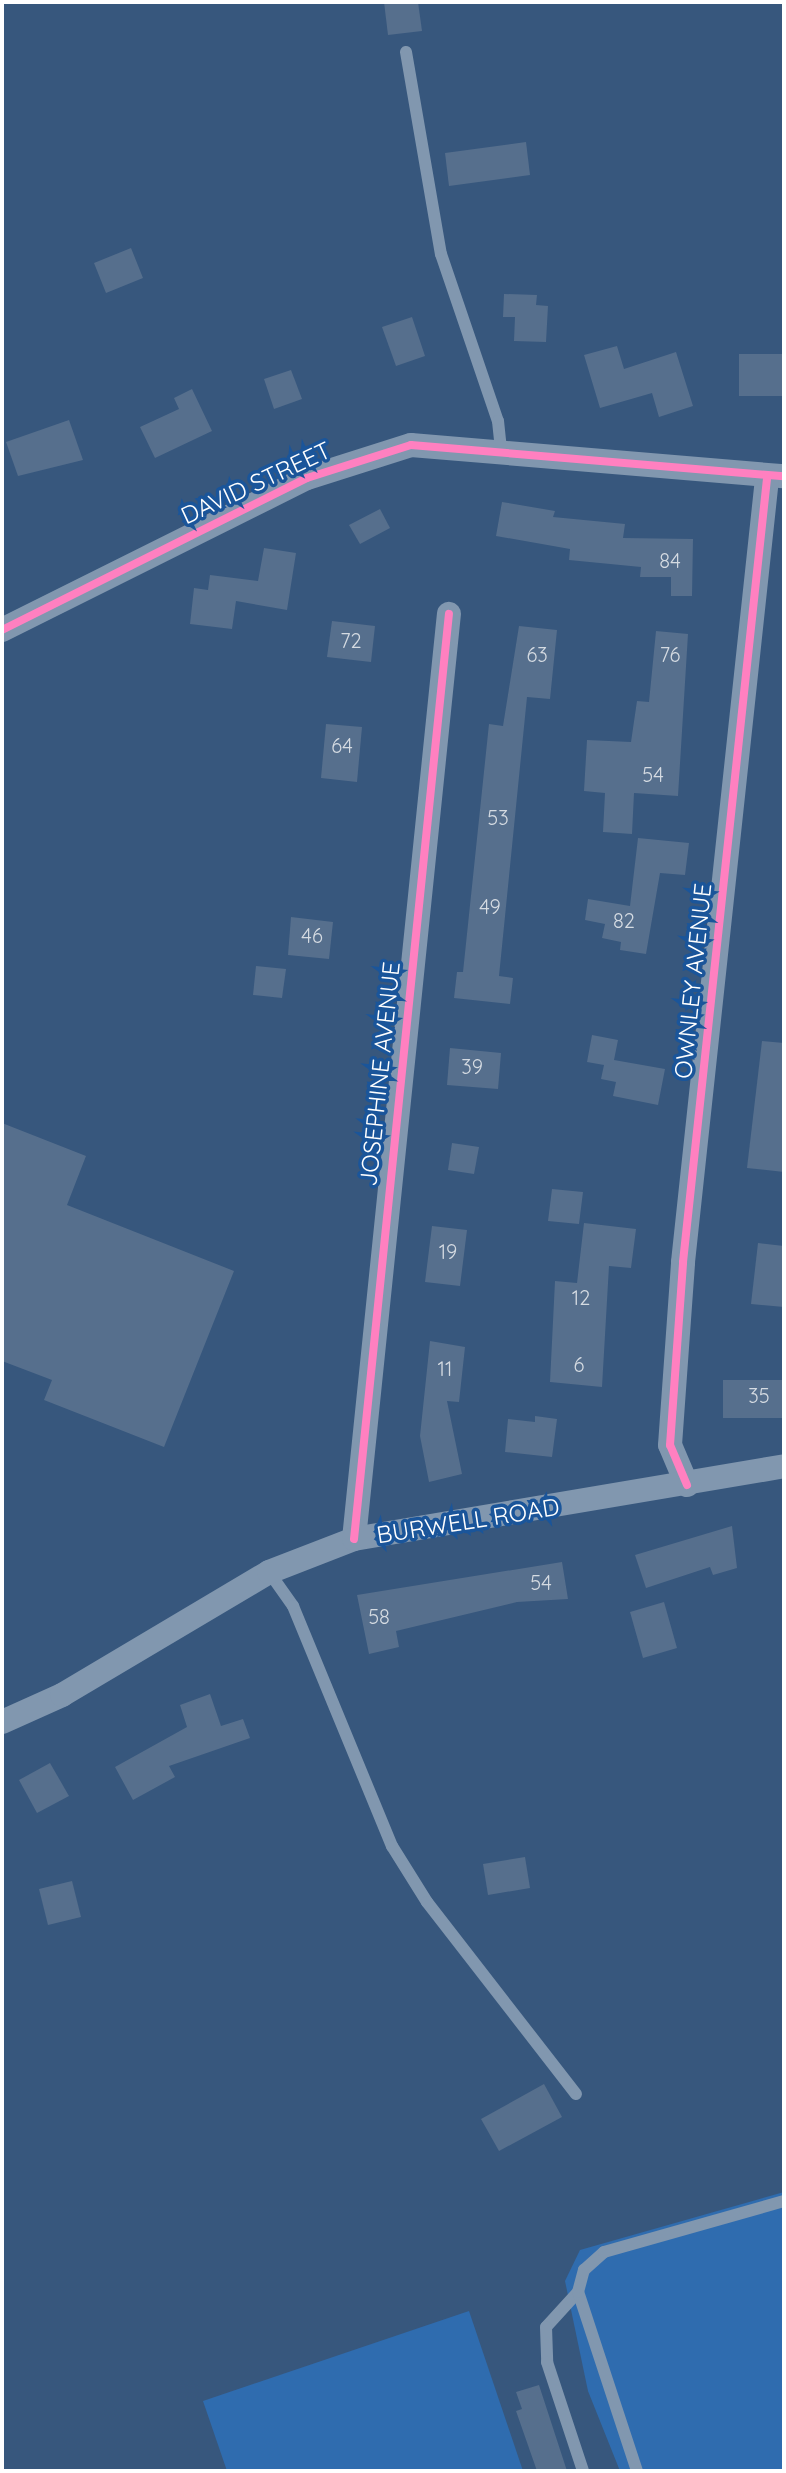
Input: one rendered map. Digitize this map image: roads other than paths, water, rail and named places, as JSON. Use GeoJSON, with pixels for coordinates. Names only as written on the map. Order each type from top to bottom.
{"type":"FeatureCollection","features":[{"type":"Feature","properties":{"kind":"street","name":"DAVID STREET"},"geometry":{"type":"LineString","coordinates":[[2,630],[368,454],[411,445],[775,477]]}},
{"type":"Feature","properties":{"kind":"street","name":"OWNLEY AVENUE"},"geometry":{"type":"LineString","coordinates":[[687,1485],[670,1445],[683,1262],[775,477]]}},
{"type":"Feature","properties":{"kind":"street","name":"JOSEPHINE AVENUE"},"geometry":{"type":"LineString","coordinates":[[354,1539],[449,614]]}},
{"type":"Feature","properties":{"kind":"street","name":"BURWELL ROAD"},"geometry":{"type":"LineString","coordinates":[[2,1722],[62,1695],[269,1572],[354,1539],[687,1485],[784,1466]]}},
{"type":"Feature","properties":{"kind":"lane"},"geometry":{"type":"LineString","coordinates":[[406,52],[441,254],[498,421],[501,452]]}},
{"type":"Feature","properties":{"kind":"lane"},"geometry":{"type":"LineString","coordinates":[[269,1572],[293,1606],[392,1846],[427,1902],[576,2094]]}},
{"type":"Feature","properties":{"kind":"lane"},"geometry":{"type":"LineString","coordinates":[[583,2471],[547,2362],[546,2327],[578,2292],[584,2270],[604,2252],[784,2201]]}},
{"type":"Feature","properties":{"kind":"lane"},"geometry":{"type":"LineString","coordinates":[[578,2292],[637,2471]]}}]}
